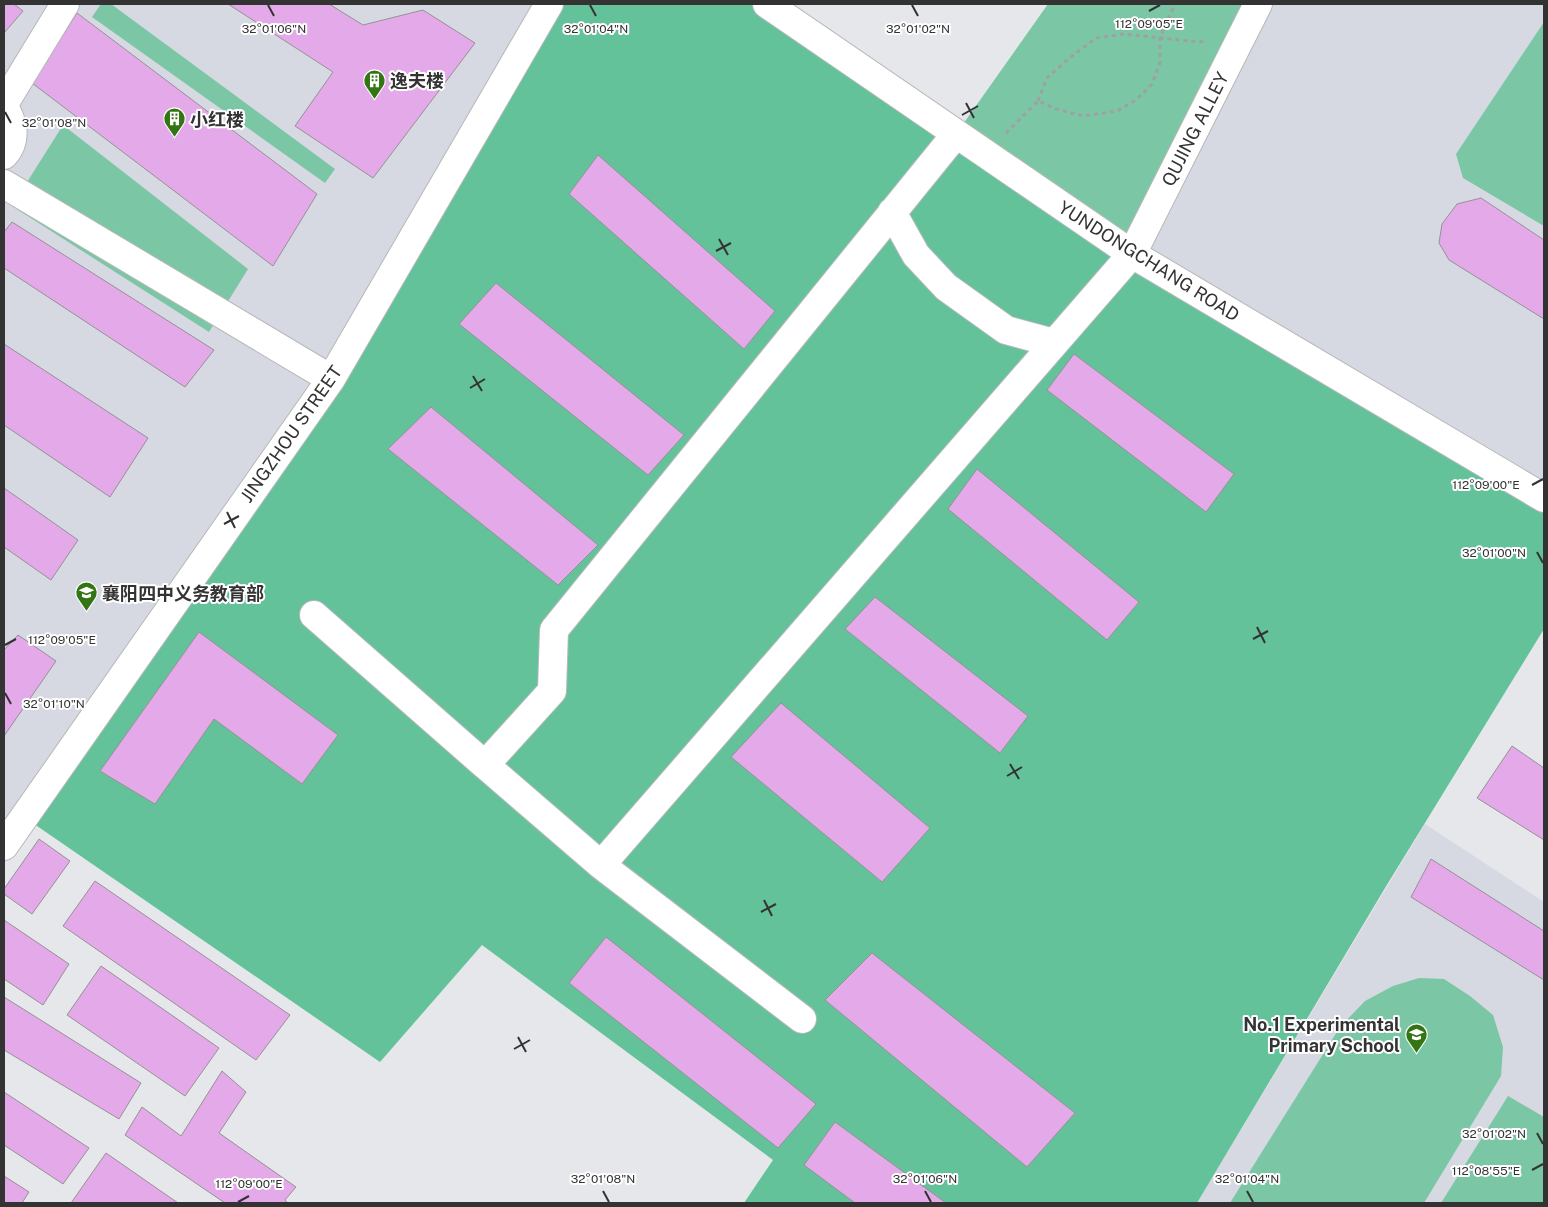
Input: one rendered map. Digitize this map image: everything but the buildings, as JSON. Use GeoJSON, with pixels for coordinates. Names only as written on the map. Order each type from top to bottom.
{"type":"FeatureCollection","features":[{"type":"Feature","properties":{"kind":"street"},"geometry":{"type":"LineString","coordinates":[[4,104],[64,4]]}},
{"type":"Feature","properties":{"kind":"street","name":"JINGZHOU STREET"},"geometry":{"type":"LineString","coordinates":[[4,846],[331,379],[549,4]]}},
{"type":"Feature","properties":{"kind":"street","name":"YUNDONGCHANG ROAD"},"geometry":{"type":"LineString","coordinates":[[767,4],[1132,254],[1544,498]]}},
{"type":"Feature","properties":{"kind":"street","name":"QUJING ALLEY"},"geometry":{"type":"LineString","coordinates":[[601,865],[1132,254],[1252,15]]}},
{"type":"Feature","properties":{"kind":"street"},"geometry":{"type":"LineString","coordinates":[[4,107],[10,116],[13,128],[12,140],[8,151],[4,155]]}},
{"type":"Feature","properties":{"kind":"street"},"geometry":{"type":"LineString","coordinates":[[486,765],[552,691],[554,630],[956,134]]}},
{"type":"Feature","properties":{"kind":"street"},"geometry":{"type":"LineString","coordinates":[[4,184],[331,379]]}},
{"type":"Feature","properties":{"kind":"street"},"geometry":{"type":"LineString","coordinates":[[892,212],[916,255],[946,287],[1006,330],[1054,343]]}},
{"type":"Feature","properties":{"kind":"street"},"geometry":{"type":"LineString","coordinates":[[314,615],[601,865],[802,1019]]}},
{"type":"Feature","properties":{"kind":"path"},"geometry":{"type":"LineString","coordinates":[[1038,101],[1056,109],[1083,116],[1117,111],[1136,100],[1152,84],[1160,63],[1160,37],[1175,4]]}},
{"type":"Feature","properties":{"kind":"path"},"geometry":{"type":"LineString","coordinates":[[985,154],[1038,101],[1047,78],[1096,38],[1124,34],[1200,42],[1252,15]]}},
{"type":"Feature","properties":{"kind":"shaded area","name":"襄阳四中义务教育部"},"geometry":{"type":"Polygon","coordinates":[[[4,4],[549,4],[331,379],[4,845],[4,4]]]}},
{"type":"Feature","properties":{"kind":"shaded area"},"geometry":{"type":"Polygon","coordinates":[[[1258,4],[1544,4],[1544,500],[1132,254],[1258,4]]]}},
{"type":"Feature","properties":{"kind":"shaded area","name":"No.1 Experimental Primary School"},"geometry":{"type":"Polygon","coordinates":[[[1425,824],[1544,902],[1544,1203],[1197,1203],[1425,824]]]}},
{"type":"Feature","properties":{"kind":"green space"},"geometry":{"type":"Polygon","coordinates":[[[101,4],[111,4],[335,169],[325,183],[92,17],[101,4]]]}},
{"type":"Feature","properties":{"kind":"green space"},"geometry":{"type":"Polygon","coordinates":[[[549,4],[767,4],[1132,254],[1544,499],[1544,629],[1385,888],[1197,1203],[744,1203],[773,1160],[482,945],[380,1062],[24,817],[331,379],[549,4]]]}},
{"type":"Feature","properties":{"kind":"green space"},"geometry":{"type":"Polygon","coordinates":[[[1048,4],[1258,4],[1132,254],[956,134],[1048,4]]]}},
{"type":"Feature","properties":{"kind":"green space"},"geometry":{"type":"Polygon","coordinates":[[[1544,22],[1544,226],[1463,178],[1456,154],[1544,22]]]}},
{"type":"Feature","properties":{"kind":"green space"},"geometry":{"type":"Polygon","coordinates":[[[63,125],[248,269],[209,332],[12,206],[63,125]]]}},
{"type":"Feature","properties":{"kind":"green space"},"geometry":{"type":"Polygon","coordinates":[[[1419,978],[1444,979],[1470,996],[1493,1015],[1503,1047],[1501,1076],[1424,1203],[1230,1203],[1340,1027],[1365,1001],[1393,986],[1419,978]]]}},
{"type":"Feature","properties":{"kind":"green space"},"geometry":{"type":"Polygon","coordinates":[[[1508,1096],[1544,1117],[1544,1203],[1441,1203],[1508,1096]]]}},
{"type":"Feature","properties":{"kind":"place","name":"逸夫楼"},"geometry":{"type":"Point","coordinates":[374,99]}},
{"type":"Feature","properties":{"kind":"place","name":"小红楼"},"geometry":{"type":"Point","coordinates":[174,138]}},
{"type":"Feature","properties":{"kind":"place","name":"襄阳四中义务教育部"},"geometry":{"type":"Point","coordinates":[86,612]}},
{"type":"Feature","properties":{"kind":"place","name":"No.1 Experimental Primary School"},"geometry":{"type":"Point","coordinates":[1416,1053]}}]}
